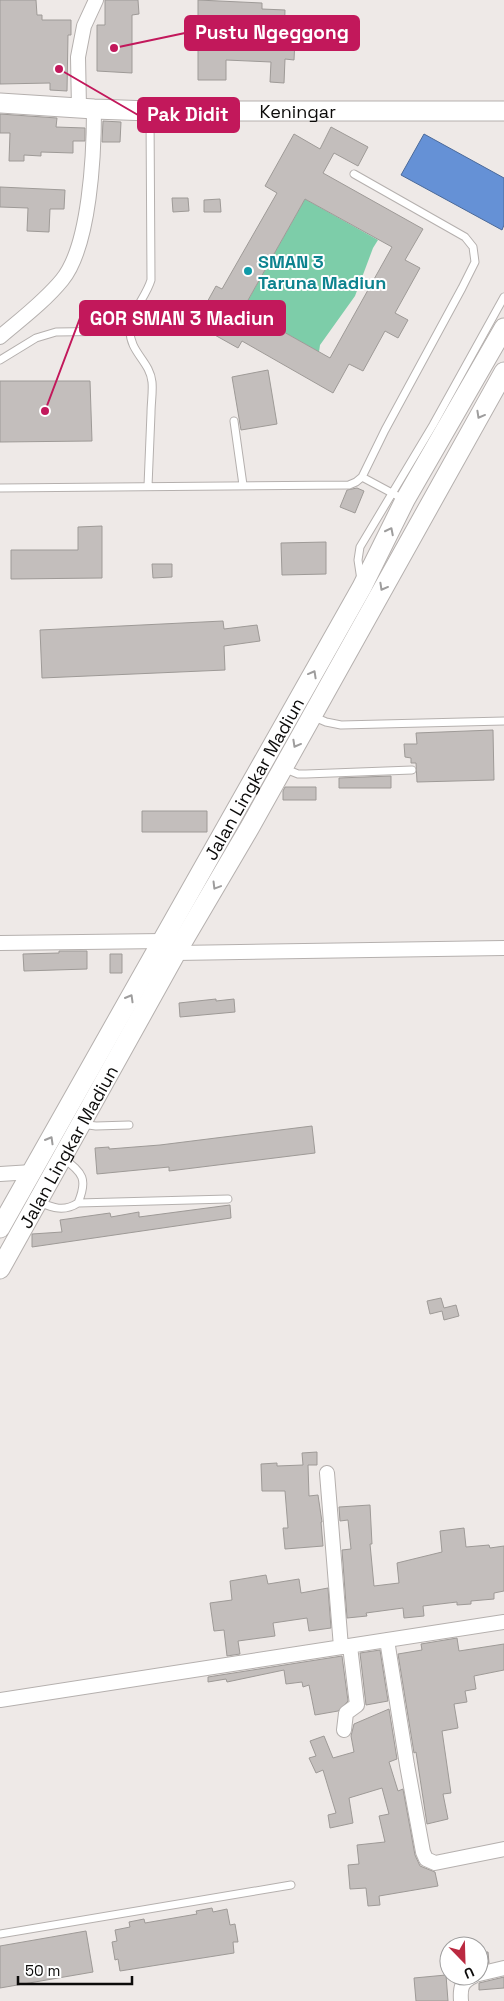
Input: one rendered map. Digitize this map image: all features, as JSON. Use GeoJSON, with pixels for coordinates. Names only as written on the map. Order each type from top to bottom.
{"type":"FeatureCollection","features":[{"type":"Feature","properties":{"kind":"main road","name":"Keningar"},"geometry":{"type":"LineString","coordinates":[[0,103],[86,109],[504,111]]}},
{"type":"Feature","properties":{"kind":"main road","name":"Jalan Lingkar Madiun"},"geometry":{"type":"LineString","coordinates":[[0,1269],[81,1124],[169,947],[362,587],[399,496],[478,374],[504,328]]}},
{"type":"Feature","properties":{"kind":"main road"},"geometry":{"type":"LineString","coordinates":[[478,374],[500,379]]}},
{"type":"Feature","properties":{"kind":"main road","name":"Jalan Lingkar Madiun"},"geometry":{"type":"LineString","coordinates":[[0,1228],[169,947],[283,768],[500,379]]}},
{"type":"Feature","properties":{"kind":"street"},"geometry":{"type":"LineString","coordinates":[[0,337],[45,298],[63,279],[75,257],[87,213],[94,128],[86,109],[78,57],[84,26],[96,0]]}},
{"type":"Feature","properties":{"kind":"street"},"geometry":{"type":"LineString","coordinates":[[0,943],[169,947],[504,948]]}},
{"type":"Feature","properties":{"kind":"street"},"geometry":{"type":"LineString","coordinates":[[0,1174],[32,1172]]}},
{"type":"Feature","properties":{"kind":"street"},"geometry":{"type":"LineString","coordinates":[[327,1473],[345,1646],[357,1696],[357,1705],[346,1713],[344,1730]]}},
{"type":"Feature","properties":{"kind":"street"},"geometry":{"type":"LineString","coordinates":[[0,1700],[504,1622]]}},
{"type":"Feature","properties":{"kind":"street"},"geometry":{"type":"LineString","coordinates":[[387,1640],[406,1765],[426,1859],[435,1863],[504,1849]]}},
{"type":"Feature","properties":{"kind":"street"},"geometry":{"type":"LineString","coordinates":[[489,1972],[504,1968]]}},
{"type":"Feature","properties":{"kind":"street"},"geometry":{"type":"LineString","coordinates":[[461,1986],[461,2001]]}},
{"type":"Feature","properties":{"kind":"lane"},"geometry":{"type":"LineString","coordinates":[[148,486],[152,381],[144,362],[131,342],[130,331],[132,318],[148,291],[151,280],[150,110]]}},
{"type":"Feature","properties":{"kind":"lane"},"geometry":{"type":"LineString","coordinates":[[0,488],[349,485],[356,482],[362,476],[475,262],[473,247],[465,237],[354,174]]}},
{"type":"Feature","properties":{"kind":"lane"},"geometry":{"type":"LineString","coordinates":[[362,476],[399,496],[504,296]]}},
{"type":"Feature","properties":{"kind":"lane"},"geometry":{"type":"LineString","coordinates":[[0,360],[45,334],[56,332],[130,331]]}},
{"type":"Feature","properties":{"kind":"lane"},"geometry":{"type":"LineString","coordinates":[[234,421],[243,485]]}},
{"type":"Feature","properties":{"kind":"lane"},"geometry":{"type":"LineString","coordinates":[[312,716],[326,722],[341,725],[504,722]]}},
{"type":"Feature","properties":{"kind":"lane"},"geometry":{"type":"LineString","coordinates":[[283,768],[298,774],[412,770]]}},
{"type":"Feature","properties":{"kind":"lane"},"geometry":{"type":"LineString","coordinates":[[81,1124],[96,1126],[129,1125]]}},
{"type":"Feature","properties":{"kind":"lane"},"geometry":{"type":"LineString","coordinates":[[62,1158],[77,1169],[84,1182],[84,1188],[78,1203]]}},
{"type":"Feature","properties":{"kind":"lane"},"geometry":{"type":"LineString","coordinates":[[38,1202],[54,1208],[60,1208],[72,1207],[78,1203],[228,1200]]}},
{"type":"Feature","properties":{"kind":"lane"},"geometry":{"type":"LineString","coordinates":[[0,1934],[291,1885]]}},
{"type":"Feature","properties":{"kind":"green space"},"geometry":{"type":"Polygon","coordinates":[[[305,199],[378,240],[373,248],[355,296],[320,345],[319,352],[243,309],[305,199]]]}},
{"type":"Feature","properties":{"kind":"water"},"geometry":{"type":"Polygon","coordinates":[[[424,134],[504,178],[504,225],[502,230],[401,175],[424,134]]]}},
{"type":"Feature","properties":{"kind":"building"},"geometry":{"type":"Polygon","coordinates":[[[0,0],[36,0],[37,15],[42,15],[42,20],[71,20],[71,35],[68,35],[67,91],[50,90],[50,83],[0,84],[0,0]]]}},
{"type":"Feature","properties":{"kind":"building"},"geometry":{"type":"Polygon","coordinates":[[[105,0],[138,0],[139,14],[132,15],[132,73],[97,71],[97,25],[105,25],[105,0]]]}},
{"type":"Feature","properties":{"kind":"building"},"geometry":{"type":"Polygon","coordinates":[[[198,0],[262,3],[262,9],[285,10],[284,40],[295,40],[294,60],[285,59],[284,83],[270,82],[271,62],[226,60],[226,80],[198,80],[198,0]]]}},
{"type":"Feature","properties":{"kind":"building"},"geometry":{"type":"Polygon","coordinates":[[[0,114],[57,118],[56,127],[85,128],[85,141],[73,141],[73,153],[41,152],[41,156],[24,155],[24,161],[9,161],[10,133],[0,133],[0,114]]]}},
{"type":"Feature","properties":{"kind":"building"},"geometry":{"type":"Polygon","coordinates":[[[103,121],[121,122],[120,142],[102,142],[103,121]]]}},
{"type":"Feature","properties":{"kind":"building","name":"SMAN 3 Taruna Madiun"},"geometry":{"type":"Polygon","coordinates":[[[331,127],[368,147],[358,166],[334,153],[323,173],[423,229],[405,260],[420,268],[395,313],[408,320],[398,338],[385,331],[363,371],[349,364],[333,393],[242,341],[238,348],[195,324],[216,286],[222,289],[277,193],[265,186],[294,134],[320,149],[331,127]],[[305,199],[243,309],[330,358],[392,247],[305,199]]]}},
{"type":"Feature","properties":{"kind":"building"},"geometry":{"type":"Polygon","coordinates":[[[0,187],[65,190],[64,209],[50,209],[49,232],[27,231],[28,208],[0,207],[0,187]]]}},
{"type":"Feature","properties":{"kind":"building"},"geometry":{"type":"Polygon","coordinates":[[[172,198],[188,198],[189,211],[173,212],[172,198]]]}},
{"type":"Feature","properties":{"kind":"building"},"geometry":{"type":"Polygon","coordinates":[[[220,199],[221,212],[204,212],[204,200],[220,199]]]}},
{"type":"Feature","properties":{"kind":"building"},"geometry":{"type":"Polygon","coordinates":[[[268,370],[277,424],[241,430],[232,377],[268,370]]]}},
{"type":"Feature","properties":{"kind":"building"},"geometry":{"type":"Polygon","coordinates":[[[0,381],[90,381],[92,441],[0,442],[0,381]]]}},
{"type":"Feature","properties":{"kind":"building"},"geometry":{"type":"Polygon","coordinates":[[[357,488],[364,491],[355,513],[340,507],[347,490],[357,488]]]}},
{"type":"Feature","properties":{"kind":"building"},"geometry":{"type":"Polygon","coordinates":[[[102,526],[102,578],[11,579],[11,550],[78,550],[78,527],[102,526]]]}},
{"type":"Feature","properties":{"kind":"building"},"geometry":{"type":"Polygon","coordinates":[[[326,542],[326,574],[282,575],[281,543],[326,542]]]}},
{"type":"Feature","properties":{"kind":"building"},"geometry":{"type":"Polygon","coordinates":[[[152,564],[172,564],[172,577],[153,578],[152,564]]]}},
{"type":"Feature","properties":{"kind":"building"},"geometry":{"type":"Polygon","coordinates":[[[223,621],[224,629],[257,625],[260,641],[224,646],[225,670],[42,678],[40,630],[223,621]]]}},
{"type":"Feature","properties":{"kind":"building"},"geometry":{"type":"Polygon","coordinates":[[[493,730],[494,780],[417,782],[416,763],[411,763],[411,758],[405,757],[404,744],[417,744],[416,733],[493,730]]]}},
{"type":"Feature","properties":{"kind":"building"},"geometry":{"type":"Polygon","coordinates":[[[391,776],[391,788],[339,788],[339,778],[391,776]]]}},
{"type":"Feature","properties":{"kind":"building"},"geometry":{"type":"Polygon","coordinates":[[[285,787],[316,787],[316,800],[283,800],[285,787]]]}},
{"type":"Feature","properties":{"kind":"building"},"geometry":{"type":"Polygon","coordinates":[[[142,811],[207,811],[207,832],[142,832],[142,811]]]}},
{"type":"Feature","properties":{"kind":"building"},"geometry":{"type":"Polygon","coordinates":[[[59,951],[87,951],[87,969],[24,971],[23,954],[59,953],[59,951]]]}},
{"type":"Feature","properties":{"kind":"building"},"geometry":{"type":"Polygon","coordinates":[[[110,954],[122,954],[122,973],[110,973],[110,954]]]}},
{"type":"Feature","properties":{"kind":"building"},"geometry":{"type":"Polygon","coordinates":[[[216,999],[216,1001],[234,999],[235,1012],[180,1017],[179,1003],[216,999]]]}},
{"type":"Feature","properties":{"kind":"building"},"geometry":{"type":"Polygon","coordinates":[[[312,1126],[315,1153],[169,1171],[169,1167],[97,1174],[95,1148],[109,1147],[109,1149],[160,1145],[312,1126]]]}},
{"type":"Feature","properties":{"kind":"building"},"geometry":{"type":"Polygon","coordinates":[[[230,1205],[231,1218],[32,1247],[32,1234],[62,1232],[60,1220],[110,1213],[111,1217],[139,1212],[139,1217],[230,1205]]]}},
{"type":"Feature","properties":{"kind":"building"},"geometry":{"type":"Polygon","coordinates":[[[441,1298],[444,1308],[456,1305],[459,1316],[444,1320],[442,1311],[430,1314],[427,1301],[441,1298]]]}},
{"type":"Feature","properties":{"kind":"building"},"geometry":{"type":"Polygon","coordinates":[[[317,1452],[317,1465],[308,1465],[309,1496],[318,1495],[323,1546],[285,1549],[283,1528],[288,1528],[285,1491],[262,1491],[261,1464],[277,1463],[277,1466],[303,1465],[302,1453],[317,1452]]]}},
{"type":"Feature","properties":{"kind":"building"},"geometry":{"type":"Polygon","coordinates":[[[370,1505],[372,1544],[370,1544],[374,1586],[399,1583],[397,1563],[442,1552],[440,1531],[464,1528],[466,1547],[489,1545],[490,1548],[504,1546],[504,1591],[494,1593],[494,1599],[471,1601],[471,1604],[457,1605],[457,1602],[423,1606],[424,1616],[404,1618],[403,1608],[366,1613],[367,1616],[347,1618],[342,1550],[351,1549],[348,1520],[340,1521],[339,1507],[370,1505]]]}},
{"type":"Feature","properties":{"kind":"building"},"geometry":{"type":"Polygon","coordinates":[[[266,1575],[268,1584],[299,1579],[301,1593],[328,1588],[331,1628],[309,1631],[307,1618],[273,1623],[275,1636],[238,1641],[240,1654],[227,1656],[224,1630],[214,1631],[210,1603],[232,1600],[230,1581],[266,1575]]]}},
{"type":"Feature","properties":{"kind":"building"},"geometry":{"type":"Polygon","coordinates":[[[457,1638],[459,1651],[504,1644],[504,1670],[474,1676],[476,1689],[465,1691],[467,1702],[454,1704],[458,1728],[442,1731],[451,1793],[443,1794],[448,1819],[427,1824],[398,1654],[422,1650],[421,1644],[457,1638]]]}},
{"type":"Feature","properties":{"kind":"building"},"geometry":{"type":"Polygon","coordinates":[[[380,1650],[388,1701],[366,1705],[360,1653],[380,1650]]]}},
{"type":"Feature","properties":{"kind":"building"},"geometry":{"type":"Polygon","coordinates":[[[342,1656],[348,1701],[338,1711],[315,1715],[309,1685],[303,1687],[302,1682],[286,1684],[284,1670],[227,1682],[226,1679],[208,1682],[208,1677],[342,1656]]]}},
{"type":"Feature","properties":{"kind":"building"},"geometry":{"type":"Polygon","coordinates":[[[389,1709],[397,1759],[389,1762],[398,1791],[403,1789],[415,1855],[420,1866],[435,1872],[438,1886],[379,1896],[380,1905],[368,1906],[366,1888],[350,1889],[348,1865],[359,1864],[357,1845],[385,1842],[379,1816],[389,1814],[382,1788],[349,1798],[353,1823],[330,1828],[328,1815],[336,1813],[323,1770],[316,1773],[309,1758],[316,1756],[310,1741],[324,1736],[333,1758],[354,1752],[351,1736],[354,1724],[389,1709]]]}},
{"type":"Feature","properties":{"kind":"building"},"geometry":{"type":"Polygon","coordinates":[[[212,1908],[213,1912],[227,1909],[230,1925],[235,1924],[238,1942],[233,1942],[234,1953],[120,1971],[118,1959],[115,1960],[112,1942],[117,1941],[115,1930],[130,1927],[129,1922],[144,1919],[145,1923],[197,1914],[196,1911],[212,1908]]]}},
{"type":"Feature","properties":{"kind":"building"},"geometry":{"type":"Polygon","coordinates":[[[86,1931],[93,1972],[0,1988],[0,1946],[86,1931]]]}},
{"type":"Feature","properties":{"kind":"building"},"geometry":{"type":"Polygon","coordinates":[[[439,1976],[439,1986],[447,1986],[448,2001],[416,2001],[414,1978],[439,1976]]]}},
{"type":"Feature","properties":{"kind":"building"},"geometry":{"type":"Polygon","coordinates":[[[504,1977],[504,1988],[479,1990],[479,1986],[489,1986],[489,1981],[504,1977]]]}},
{"type":"Feature","properties":{"kind":"place","name":"Pustu Ngeggong"},"geometry":{"type":"Point","coordinates":[114,48]}},
{"type":"Feature","properties":{"kind":"place","name":"Pak Didit"},"geometry":{"type":"Point","coordinates":[59,69]}},
{"type":"Feature","properties":{"kind":"place","name":"SMAN 3 Taruna Madiun"},"geometry":{"type":"Point","coordinates":[248,271]}},
{"type":"Feature","properties":{"kind":"place","name":"GOR SMAN 3 Madiun"},"geometry":{"type":"Point","coordinates":[45,411]}}]}
